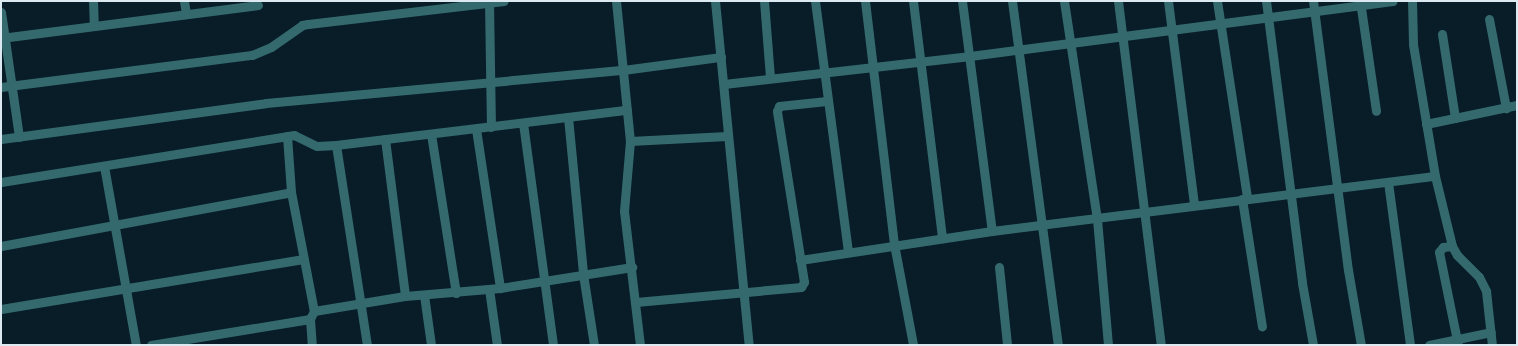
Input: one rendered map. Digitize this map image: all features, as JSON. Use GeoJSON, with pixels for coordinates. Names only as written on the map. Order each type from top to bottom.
{"type":"FeatureCollection","features":[{"type":"Feature","properties":{"kind":"street"},"geometry":{"type":"LineString","coordinates":[[92,1],[94,26]]}},
{"type":"Feature","properties":{"kind":"street"},"geometry":{"type":"LineString","coordinates":[[184,1],[186,14]]}},
{"type":"Feature","properties":{"kind":"street"},"geometry":{"type":"LineString","coordinates":[[1,87],[252,55],[261,53],[308,24],[504,1]]}},
{"type":"Feature","properties":{"kind":"street"},"geometry":{"type":"LineString","coordinates":[[616,1],[630,142],[624,212],[632,268],[640,345]]}},
{"type":"Feature","properties":{"kind":"street"},"geometry":{"type":"LineString","coordinates":[[715,1],[724,84],[727,136],[737,211],[743,292],[749,345]]}},
{"type":"Feature","properties":{"kind":"street"},"geometry":{"type":"LineString","coordinates":[[764,1],[770,78]]}},
{"type":"Feature","properties":{"kind":"street"},"geometry":{"type":"LineString","coordinates":[[814,1],[822,72],[848,251]]}},
{"type":"Feature","properties":{"kind":"street"},"geometry":{"type":"LineString","coordinates":[[865,1],[868,17],[871,67],[894,244],[913,345]]}},
{"type":"Feature","properties":{"kind":"street"},"geometry":{"type":"LineString","coordinates":[[913,1],[922,62],[942,238]]}},
{"type":"Feature","properties":{"kind":"street"},"geometry":{"type":"LineString","coordinates":[[962,1],[970,56],[970,77],[992,231]]}},
{"type":"Feature","properties":{"kind":"street"},"geometry":{"type":"LineString","coordinates":[[1012,1],[1040,226],[1058,345]]}},
{"type":"Feature","properties":{"kind":"street"},"geometry":{"type":"LineString","coordinates":[[1064,1],[1069,43],[1097,219],[1108,345]]}},
{"type":"Feature","properties":{"kind":"street"},"geometry":{"type":"LineString","coordinates":[[1118,1],[1161,345]]}},
{"type":"Feature","properties":{"kind":"street"},"geometry":{"type":"LineString","coordinates":[[1168,1],[1173,29],[1194,205]]}},
{"type":"Feature","properties":{"kind":"street"},"geometry":{"type":"LineString","coordinates":[[1217,1],[1262,326]]}},
{"type":"Feature","properties":{"kind":"street"},"geometry":{"type":"LineString","coordinates":[[1266,1],[1292,193],[1302,283],[1313,345]]}},
{"type":"Feature","properties":{"kind":"street"},"geometry":{"type":"LineString","coordinates":[[1313,1],[1348,270],[1361,345]]}},
{"type":"Feature","properties":{"kind":"street"},"geometry":{"type":"LineString","coordinates":[[724,84],[922,62],[1173,29],[1315,13],[1360,3],[1392,1]]}},
{"type":"Feature","properties":{"kind":"street"},"geometry":{"type":"LineString","coordinates":[[1412,1],[1413,44],[1435,176],[1452,246],[1457,255],[1479,277],[1486,291],[1492,345]]}},
{"type":"Feature","properties":{"kind":"street"},"geometry":{"type":"LineString","coordinates":[[489,2],[492,82],[491,127]]}},
{"type":"Feature","properties":{"kind":"street"},"geometry":{"type":"LineString","coordinates":[[1360,3],[1376,111]]}},
{"type":"Feature","properties":{"kind":"street"},"geometry":{"type":"LineString","coordinates":[[3,38],[258,5]]}},
{"type":"Feature","properties":{"kind":"street"},"geometry":{"type":"LineString","coordinates":[[1,12],[3,38],[12,85],[19,137]]}},
{"type":"Feature","properties":{"kind":"street"},"geometry":{"type":"LineString","coordinates":[[1489,19],[1506,108]]}},
{"type":"Feature","properties":{"kind":"street"},"geometry":{"type":"LineString","coordinates":[[1442,34],[1455,118]]}},
{"type":"Feature","properties":{"kind":"street"},"geometry":{"type":"LineString","coordinates":[[1,139],[266,103],[623,70],[721,57]]}},
{"type":"Feature","properties":{"kind":"street"},"geometry":{"type":"LineString","coordinates":[[636,302],[801,287],[804,282],[777,111],[779,106],[827,101]]}},
{"type":"Feature","properties":{"kind":"street"},"geometry":{"type":"LineString","coordinates":[[1426,124],[1517,105]]}},
{"type":"Feature","properties":{"kind":"street"},"geometry":{"type":"LineString","coordinates":[[1,182],[287,136],[302,136],[317,146],[336,145],[627,110]]}},
{"type":"Feature","properties":{"kind":"street"},"geometry":{"type":"LineString","coordinates":[[568,118],[577,190],[583,274],[594,345]]}},
{"type":"Feature","properties":{"kind":"street"},"geometry":{"type":"LineString","coordinates":[[523,123],[543,281],[554,345]]}},
{"type":"Feature","properties":{"kind":"street"},"geometry":{"type":"LineString","coordinates":[[476,129],[500,288]]}},
{"type":"Feature","properties":{"kind":"street"},"geometry":{"type":"LineString","coordinates":[[431,134],[456,293]]}},
{"type":"Feature","properties":{"kind":"street"},"geometry":{"type":"LineString","coordinates":[[287,136],[291,192],[312,315],[312,345]]}},
{"type":"Feature","properties":{"kind":"street"},"geometry":{"type":"LineString","coordinates":[[630,142],[727,136]]}},
{"type":"Feature","properties":{"kind":"street"},"geometry":{"type":"LineString","coordinates":[[385,139],[405,296]]}},
{"type":"Feature","properties":{"kind":"street"},"geometry":{"type":"LineString","coordinates":[[336,145],[368,345]]}},
{"type":"Feature","properties":{"kind":"street"},"geometry":{"type":"LineString","coordinates":[[104,166],[136,345]]}},
{"type":"Feature","properties":{"kind":"street"},"geometry":{"type":"LineString","coordinates":[[800,260],[894,244],[992,231],[1097,219],[1144,211],[1245,198],[1435,176]]}},
{"type":"Feature","properties":{"kind":"street"},"geometry":{"type":"LineString","coordinates":[[1388,182],[1410,345]]}},
{"type":"Feature","properties":{"kind":"street"},"geometry":{"type":"LineString","coordinates":[[1,246],[291,192]]}},
{"type":"Feature","properties":{"kind":"street"},"geometry":{"type":"LineString","coordinates":[[1452,246],[1443,247],[1439,252],[1457,343]]}},
{"type":"Feature","properties":{"kind":"street"},"geometry":{"type":"LineString","coordinates":[[1,309],[302,259]]}},
{"type":"Feature","properties":{"kind":"street"},"geometry":{"type":"LineString","coordinates":[[999,267],[1008,345]]}},
{"type":"Feature","properties":{"kind":"street"},"geometry":{"type":"LineString","coordinates":[[151,345],[312,315],[360,302],[405,296],[456,293],[500,288],[583,274],[632,268]]}},
{"type":"Feature","properties":{"kind":"street"},"geometry":{"type":"LineString","coordinates":[[489,289],[497,345]]}},
{"type":"Feature","properties":{"kind":"street"},"geometry":{"type":"LineString","coordinates":[[424,295],[431,345]]}},
{"type":"Feature","properties":{"kind":"street"},"geometry":{"type":"LineString","coordinates":[[1429,345],[1457,343],[1491,332]]}}]}
